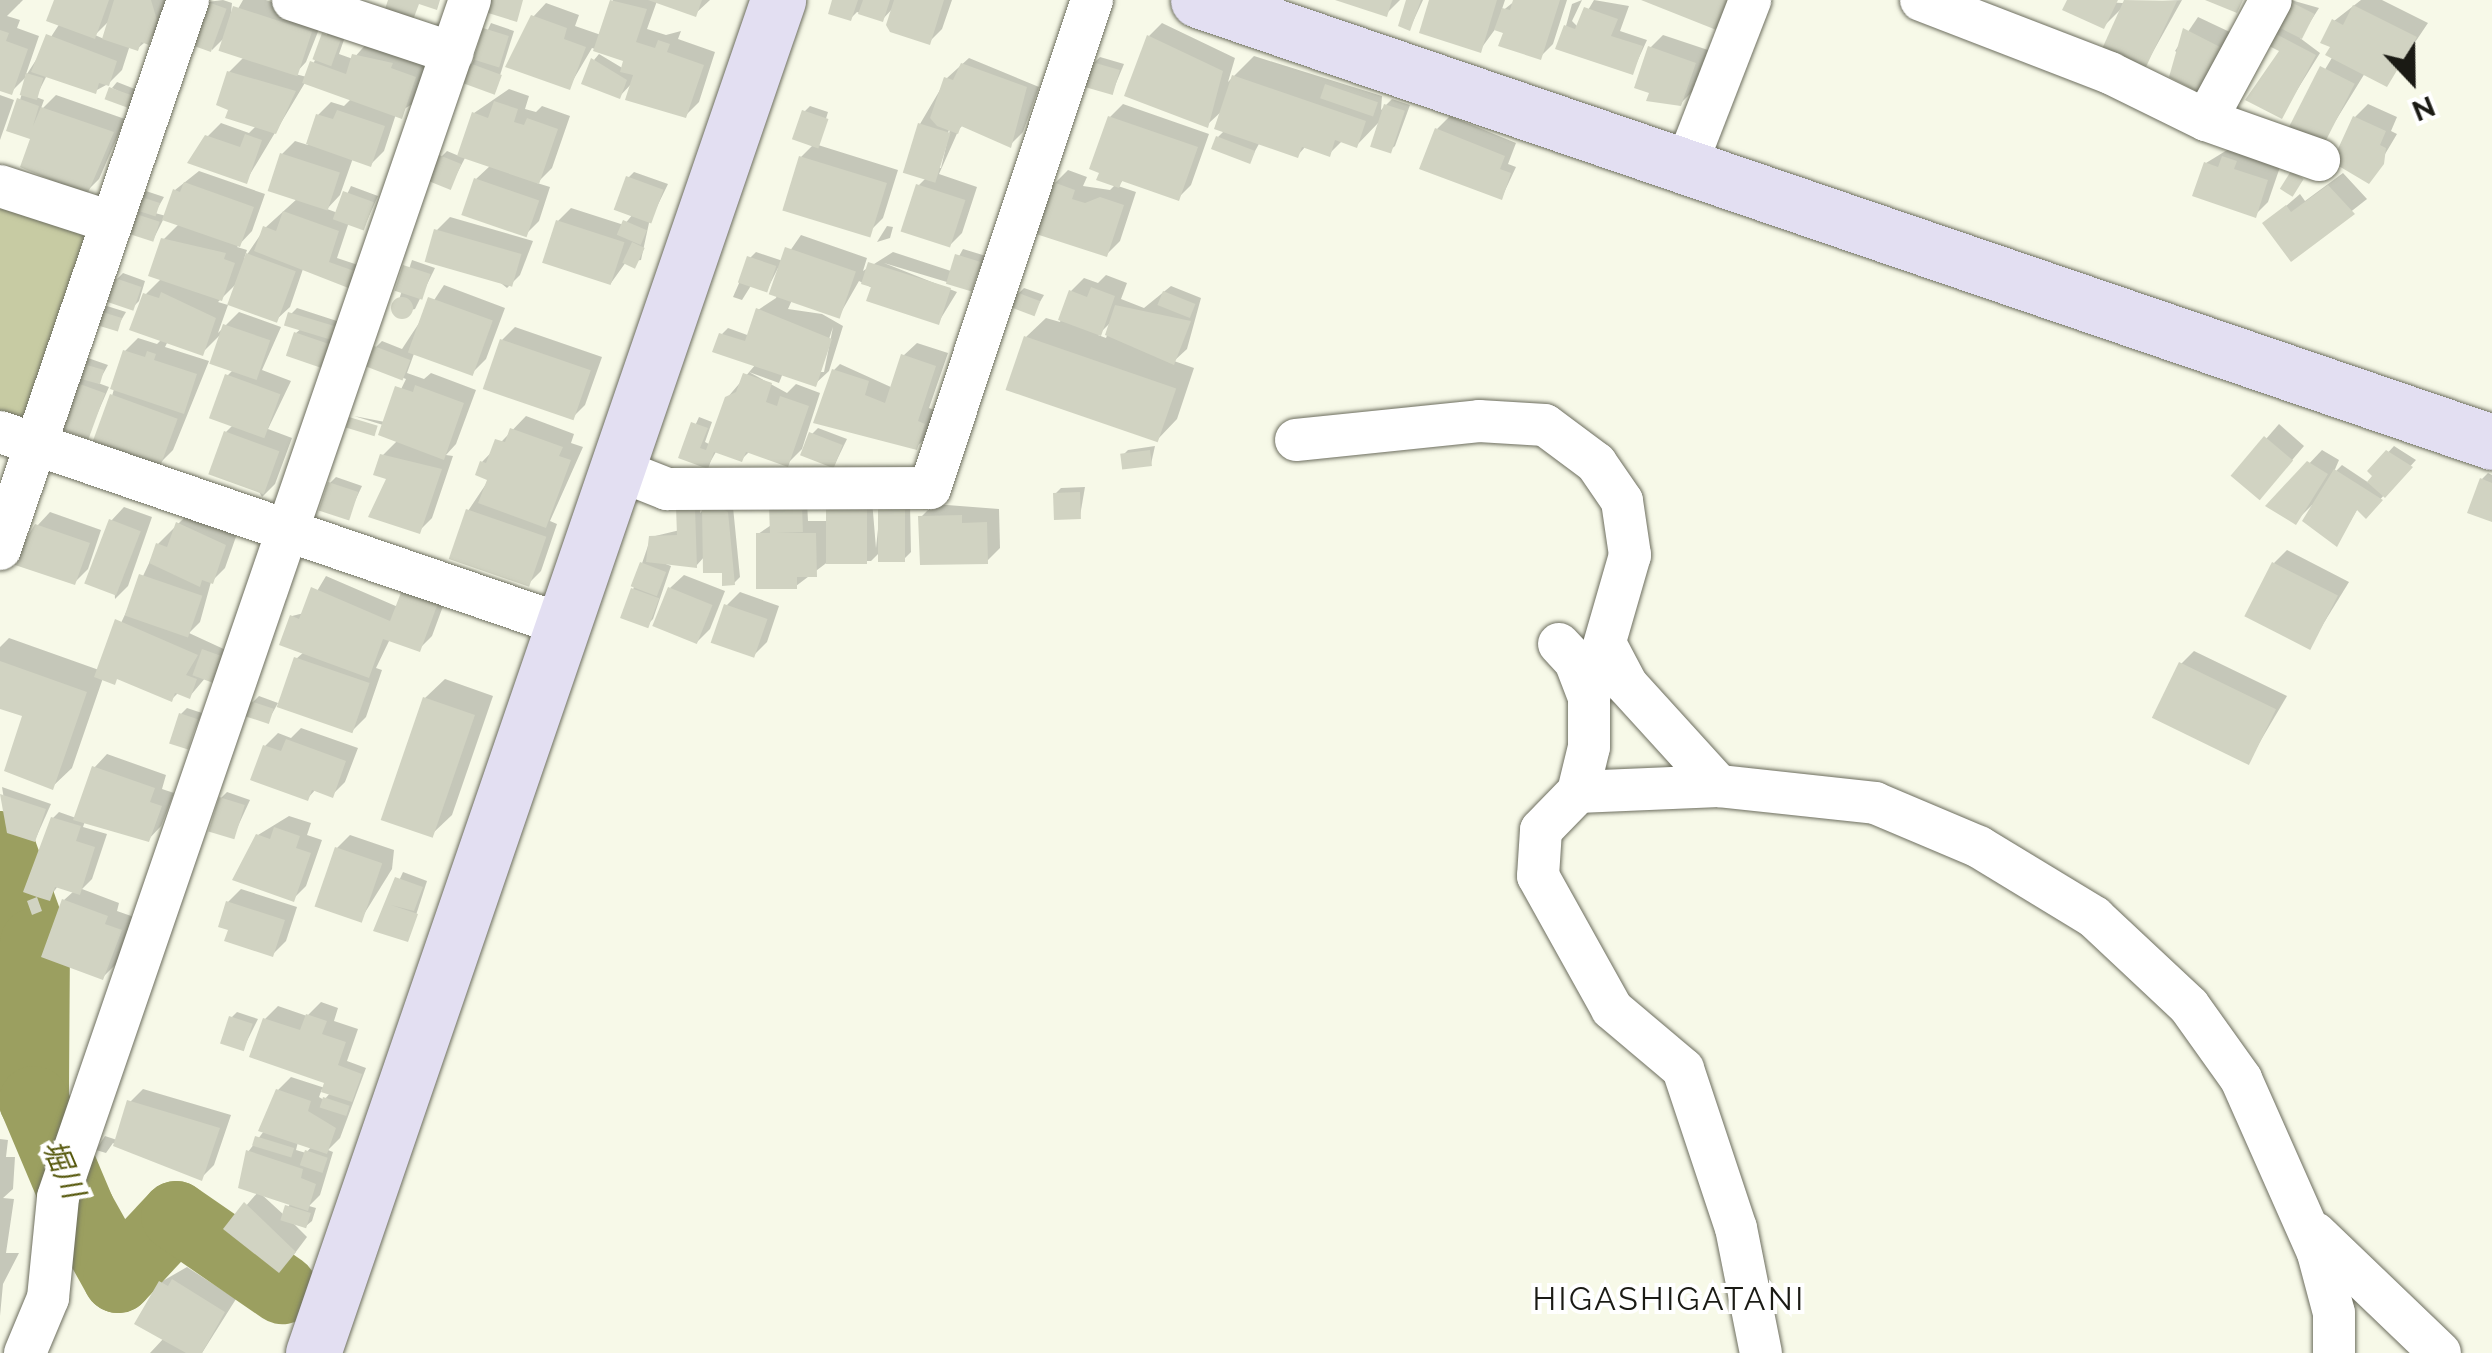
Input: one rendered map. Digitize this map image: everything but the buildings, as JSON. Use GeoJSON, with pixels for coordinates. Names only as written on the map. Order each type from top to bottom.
{"type":"FeatureCollection","features":[{"type":"Feature","properties":{"kind":"street"},"geometry":{"type":"LineString","coordinates":[[0,550],[17,438],[111,222],[188,0]]}},
{"type":"Feature","properties":{"kind":"street"},"geometry":{"type":"LineString","coordinates":[[292,0],[452,54]]}},
{"type":"Feature","properties":{"kind":"street"},"geometry":{"type":"LineString","coordinates":[[25,1353],[48,1298],[65,1178],[470,0]]}},
{"type":"Feature","properties":{"kind":"street"},"geometry":{"type":"LineString","coordinates":[[313,1353],[778,0]]}},
{"type":"Feature","properties":{"kind":"street"},"geometry":{"type":"LineString","coordinates":[[619,470],[667,489],[930,488],[1092,0]]}},
{"type":"Feature","properties":{"kind":"street"},"geometry":{"type":"LineString","coordinates":[[1198,0],[2492,442]]}},
{"type":"Feature","properties":{"kind":"street"},"geometry":{"type":"LineString","coordinates":[[1685,168],[1750,0]]}},
{"type":"Feature","properties":{"kind":"street"},"geometry":{"type":"LineString","coordinates":[[1921,0],[2057,50],[2206,120],[2319,160]]}},
{"type":"Feature","properties":{"kind":"street"},"geometry":{"type":"LineString","coordinates":[[2206,120],[2271,0]]}},
{"type":"Feature","properties":{"kind":"street"},"geometry":{"type":"LineString","coordinates":[[0,186],[111,222]]}},
{"type":"Feature","properties":{"kind":"street"},"geometry":{"type":"LineString","coordinates":[[1296,440],[1504,420],[1544,425],[1574,443],[1613,486],[1630,536],[1607,647],[1589,697],[1588,748],[1578,792],[1541,830],[1538,876],[1612,1009],[1682,1069],[1736,1228],[1761,1353]]}},
{"type":"Feature","properties":{"kind":"street"},"geometry":{"type":"LineString","coordinates":[[17,438],[566,626]]}},
{"type":"Feature","properties":{"kind":"street"},"geometry":{"type":"LineString","coordinates":[[1559,644],[1576,661],[1589,697]]}},
{"type":"Feature","properties":{"kind":"street"},"geometry":{"type":"LineString","coordinates":[[1607,647],[1627,685],[1719,786]]}},
{"type":"Feature","properties":{"kind":"street"},"geometry":{"type":"LineString","coordinates":[[1578,792],[1719,786],[1838,794],[1902,812],[2035,877],[2094,917],[2151,967],[2216,1041],[2267,1130],[2329,1290],[2334,1353]]}},
{"type":"Feature","properties":{"kind":"street"},"geometry":{"type":"LineString","coordinates":[[2305,1222],[2440,1353]]}},
{"type":"Feature","properties":{"kind":"green space"},"geometry":{"type":"Polygon","coordinates":[[[0,197],[82,224],[88,239],[26,417],[11,422],[0,418],[0,197]]]}},
{"type":"Feature","properties":{"kind":"waterway","name":"堀川"},"geometry":{"type":"LineString","coordinates":[[0,846],[35,943],[34,1101],[80,1210],[118,1278],[176,1216],[282,1289]]}},
{"type":"Feature","properties":{"kind":"district","name":"HIGASHIGATANI"},"geometry":{"type":"Point","coordinates":[1669,1299]}}]}
